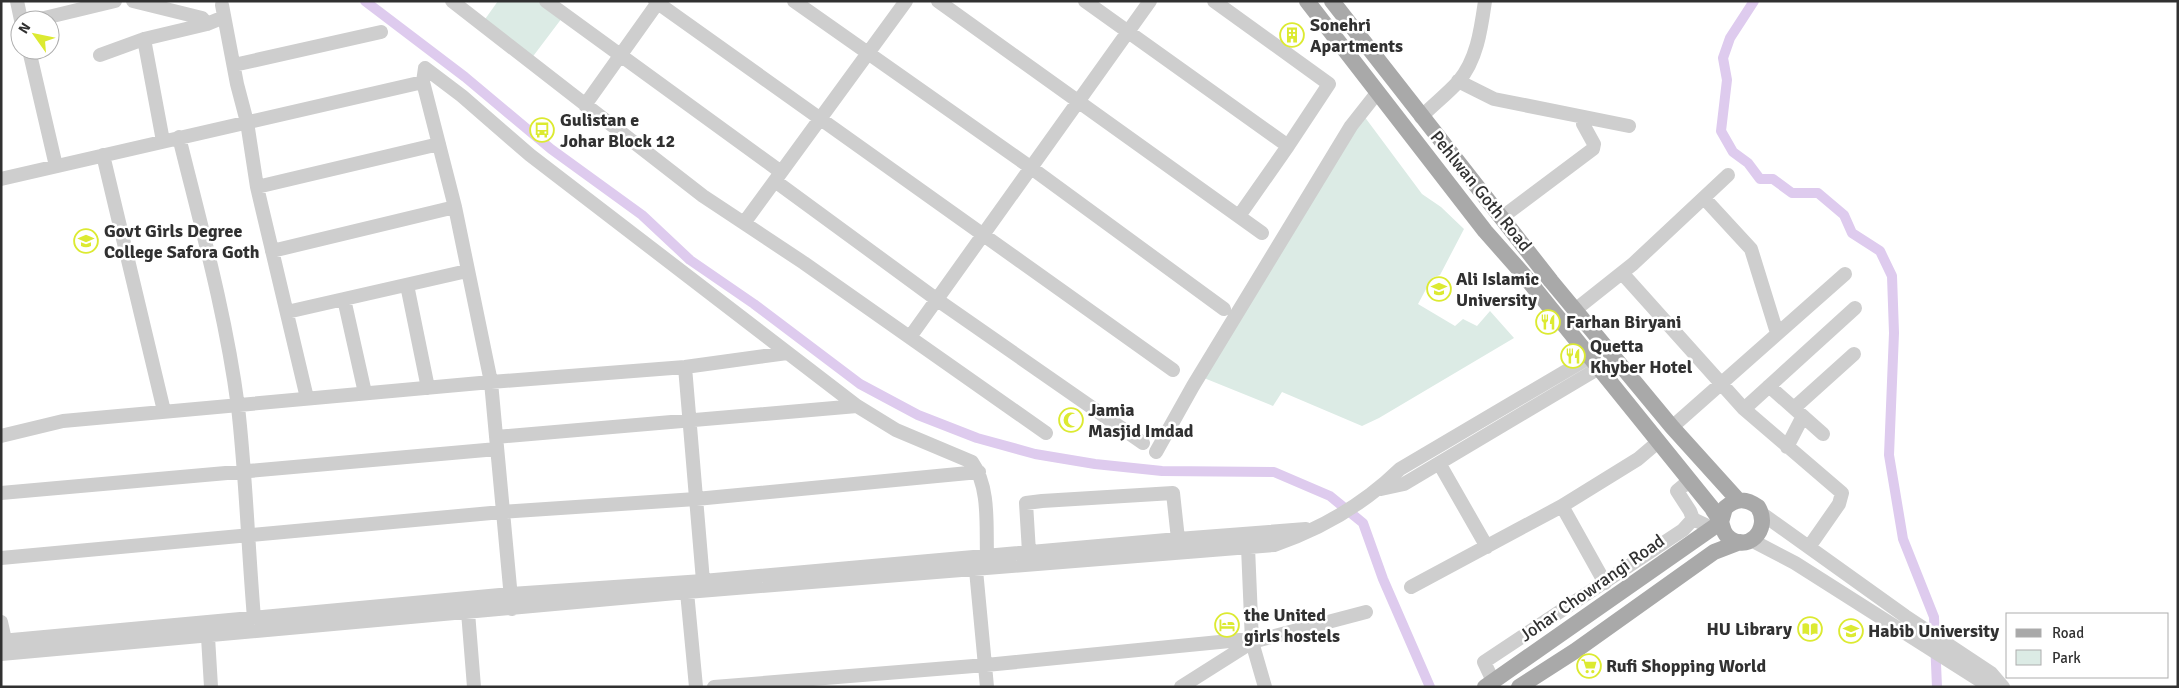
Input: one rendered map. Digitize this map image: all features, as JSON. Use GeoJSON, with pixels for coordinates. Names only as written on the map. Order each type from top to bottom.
{"type":"FeatureCollection","features":[{"type":"Feature","properties":{"kind":"main road","name":"Pehlwan Goth Road"},"geometry":{"type":"LineString","coordinates":[[1307,1],[1485,231],[1530,282],[1689,481],[1716,525]]}},
{"type":"Feature","properties":{"kind":"main road","name":"Pehlwan Goth Road"},"geometry":{"type":"LineString","coordinates":[[1332,1],[1543,271],[1672,427],[1738,500]]}},
{"type":"Feature","properties":{"kind":"main road"},"geometry":{"type":"LineString","coordinates":[[1530,282],[1543,271]]}},
{"type":"Feature","properties":{"kind":"main road"},"geometry":{"type":"LineString","coordinates":[[1519,687],[1574,651],[1714,552],[1746,541],[1762,528],[1762,513],[1752,502],[1738,500],[1725,508],[1716,525],[1727,536],[1746,541]]}},
{"type":"Feature","properties":{"kind":"main road","name":"Johar Chowrangi Road"},"geometry":{"type":"LineString","coordinates":[[1489,684],[1716,525]]}},
{"type":"Feature","properties":{"kind":"street"},"geometry":{"type":"LineString","coordinates":[[67,6],[115,1]]}},
{"type":"Feature","properties":{"kind":"street"},"geometry":{"type":"LineString","coordinates":[[133,1],[202,18],[207,24]]}},
{"type":"Feature","properties":{"kind":"street"},"geometry":{"type":"LineString","coordinates":[[452,1],[703,196],[910,337],[1046,433]]}},
{"type":"Feature","properties":{"kind":"street"},"geometry":{"type":"LineString","coordinates":[[546,1],[621,54],[936,300],[1143,442]]}},
{"type":"Feature","properties":{"kind":"street"},"geometry":{"type":"LineString","coordinates":[[794,1],[1030,167],[1224,309]]}},
{"type":"Feature","properties":{"kind":"street"},"geometry":{"type":"LineString","coordinates":[[744,223],[906,1]]}},
{"type":"Feature","properties":{"kind":"street"},"geometry":{"type":"LineString","coordinates":[[938,1],[1262,233]]}},
{"type":"Feature","properties":{"kind":"street"},"geometry":{"type":"LineString","coordinates":[[1085,1],[1288,146]]}},
{"type":"Feature","properties":{"kind":"street"},"geometry":{"type":"LineString","coordinates":[[910,337],[1150,1]]}},
{"type":"Feature","properties":{"kind":"street"},"geometry":{"type":"LineString","coordinates":[[1214,1],[1329,84],[1238,216]]}},
{"type":"Feature","properties":{"kind":"street"},"geometry":{"type":"LineString","coordinates":[[1421,117],[1458,82],[1468,66],[1478,41],[1485,1]]}},
{"type":"Feature","properties":{"kind":"street"},"geometry":{"type":"LineString","coordinates":[[585,105],[657,2],[1173,370]]}},
{"type":"Feature","properties":{"kind":"street"},"geometry":{"type":"LineString","coordinates":[[100,55],[144,40],[207,24],[223,11],[247,122],[257,187],[307,398]]}},
{"type":"Feature","properties":{"kind":"street"},"geometry":{"type":"LineString","coordinates":[[234,65],[381,32]]}},
{"type":"Feature","properties":{"kind":"street"},"geometry":{"type":"LineString","coordinates":[[144,40],[163,141]]}},
{"type":"Feature","properties":{"kind":"street"},"geometry":{"type":"LineString","coordinates":[[31,60],[56,166]]}},
{"type":"Feature","properties":{"kind":"street"},"geometry":{"type":"LineString","coordinates":[[512,609],[491,382],[455,207],[423,82],[425,68],[462,96],[530,155],[857,406],[896,430],[972,462],[979,472],[984,503],[987,555]]}},
{"type":"Feature","properties":{"kind":"street"},"geometry":{"type":"LineString","coordinates":[[1,179],[423,82]]}},
{"type":"Feature","properties":{"kind":"street"},"geometry":{"type":"LineString","coordinates":[[1458,82],[1486,96],[1629,126]]}},
{"type":"Feature","properties":{"kind":"street"},"geometry":{"type":"LineString","coordinates":[[1156,452],[1198,377],[1352,126],[1377,93]]}},
{"type":"Feature","properties":{"kind":"street"},"geometry":{"type":"LineString","coordinates":[[1501,218],[1593,149],[1594,144],[1583,124],[1583,117]]}},
{"type":"Feature","properties":{"kind":"street"},"geometry":{"type":"LineString","coordinates":[[179,137],[218,295],[237,405],[244,472],[254,618]]}},
{"type":"Feature","properties":{"kind":"street"},"geometry":{"type":"LineString","coordinates":[[257,187],[439,144]]}},
{"type":"Feature","properties":{"kind":"street"},"geometry":{"type":"LineString","coordinates":[[103,155],[164,411]]}},
{"type":"Feature","properties":{"kind":"street"},"geometry":{"type":"LineString","coordinates":[[1575,310],[1622,273],[1728,176]]}},
{"type":"Feature","properties":{"kind":"street"},"geometry":{"type":"LineString","coordinates":[[1704,198],[1751,249],[1777,334]]}},
{"type":"Feature","properties":{"kind":"street"},"geometry":{"type":"LineString","coordinates":[[272,251],[455,207]]}},
{"type":"Feature","properties":{"kind":"street"},"geometry":{"type":"LineString","coordinates":[[286,312],[467,271]]}},
{"type":"Feature","properties":{"kind":"street"},"geometry":{"type":"LineString","coordinates":[[1622,273],[1720,384],[1787,448],[1842,493],[1839,504],[1809,547]]}},
{"type":"Feature","properties":{"kind":"street"},"geometry":{"type":"LineString","coordinates":[[1672,427],[1845,274]]}},
{"type":"Feature","properties":{"kind":"street"},"geometry":{"type":"LineString","coordinates":[[407,284],[428,388]]}},
{"type":"Feature","properties":{"kind":"street"},"geometry":{"type":"LineString","coordinates":[[344,299],[365,393]]}},
{"type":"Feature","properties":{"kind":"street"},"geometry":{"type":"LineString","coordinates":[[1744,408],[1856,308]]}},
{"type":"Feature","properties":{"kind":"street"},"geometry":{"type":"LineString","coordinates":[[1,436],[63,420],[491,382],[685,367],[787,353]]}},
{"type":"Feature","properties":{"kind":"street"},"geometry":{"type":"LineString","coordinates":[[1787,448],[1799,412],[1854,354]]}},
{"type":"Feature","properties":{"kind":"street"},"geometry":{"type":"LineString","coordinates":[[1380,489],[1404,484],[1594,363]]}},
{"type":"Feature","properties":{"kind":"street"},"geometry":{"type":"LineString","coordinates":[[1,654],[208,637],[303,621],[511,594],[703,581],[761,581],[976,570],[1274,545],[1318,527],[1380,489],[1400,470],[1594,363]]}},
{"type":"Feature","properties":{"kind":"street"},"geometry":{"type":"LineString","coordinates":[[685,367],[703,581]]}},
{"type":"Feature","properties":{"kind":"street"},"geometry":{"type":"LineString","coordinates":[[1770,386],[1823,434]]}},
{"type":"Feature","properties":{"kind":"street"},"geometry":{"type":"LineString","coordinates":[[1,493],[244,472],[688,420],[857,406]]}},
{"type":"Feature","properties":{"kind":"street"},"geometry":{"type":"LineString","coordinates":[[1411,587],[1562,506],[1638,459],[1658,442]]}},
{"type":"Feature","properties":{"kind":"street"},"geometry":{"type":"LineString","coordinates":[[1439,463],[1486,547]]}},
{"type":"Feature","properties":{"kind":"street"},"geometry":{"type":"LineString","coordinates":[[1,558],[502,512],[696,499],[979,472]]}},
{"type":"Feature","properties":{"kind":"street"},"geometry":{"type":"LineString","coordinates":[[1689,481],[1677,491],[1693,519]]}},
{"type":"Feature","properties":{"kind":"street"},"geometry":{"type":"LineString","coordinates":[[1029,552],[1026,503],[1172,494],[1178,539]]}},
{"type":"Feature","properties":{"kind":"street"},"geometry":{"type":"LineString","coordinates":[[1562,506],[1605,583]]}},
{"type":"Feature","properties":{"kind":"street"},"geometry":{"type":"LineString","coordinates":[[1762,513],[1905,616],[1970,666],[1984,683],[1994,687]]}},
{"type":"Feature","properties":{"kind":"street"},"geometry":{"type":"LineString","coordinates":[[1693,519],[1716,525]]}},
{"type":"Feature","properties":{"kind":"street"},"geometry":{"type":"LineString","coordinates":[[1489,684],[1484,662],[1683,530],[1693,519]]}},
{"type":"Feature","properties":{"kind":"street"},"geometry":{"type":"LineString","coordinates":[[1,622],[3,640],[254,618],[303,621],[512,609],[687,592],[761,581],[987,555],[1318,527]]}},
{"type":"Feature","properties":{"kind":"street"},"geometry":{"type":"LineString","coordinates":[[1746,541],[1795,563],[1900,629],[1970,666],[1997,677],[2003,687]]}},
{"type":"Feature","properties":{"kind":"street"},"geometry":{"type":"LineString","coordinates":[[1248,547],[1252,642],[1265,687]]}},
{"type":"Feature","properties":{"kind":"street"},"geometry":{"type":"LineString","coordinates":[[976,570],[988,687]]}},
{"type":"Feature","properties":{"kind":"street"},"geometry":{"type":"LineString","coordinates":[[687,592],[696,687]]}},
{"type":"Feature","properties":{"kind":"street"},"geometry":{"type":"LineString","coordinates":[[468,612],[474,687]]}},
{"type":"Feature","properties":{"kind":"street"},"geometry":{"type":"LineString","coordinates":[[1181,687],[1252,642],[1366,612]]}},
{"type":"Feature","properties":{"kind":"street"},"geometry":{"type":"LineString","coordinates":[[208,637],[211,687]]}},
{"type":"Feature","properties":{"kind":"street"},"geometry":{"type":"LineString","coordinates":[[714,687],[789,684],[1240,640],[1252,642]]}},
{"type":"Feature","properties":{"kind":"green space"},"geometry":{"type":"Polygon","coordinates":[[[498,1],[540,1],[562,18],[531,59],[483,22],[498,1]]]}},
{"type":"Feature","properties":{"kind":"green space"},"geometry":{"type":"Polygon","coordinates":[[[1364,116],[1422,194],[1441,207],[1464,229],[1440,275],[1432,278],[1418,304],[1455,326],[1463,319],[1477,326],[1490,311],[1514,338],[1379,418],[1362,426],[1282,392],[1273,406],[1204,378],[1364,116]]]}},
{"type":"Feature","properties":{"kind":"waterway"},"geometry":{"type":"LineString","coordinates":[[365,1],[465,77],[551,149],[642,215],[690,260],[754,304],[860,384],[918,415],[977,438],[1035,454],[1095,464],[1162,471],[1274,472],[1330,496],[1363,523],[1383,579],[1430,687]]}},
{"type":"Feature","properties":{"kind":"waterway"},"geometry":{"type":"LineString","coordinates":[[1754,1],[1730,38],[1723,58],[1727,80],[1721,131],[1733,152],[1748,163],[1760,179],[1773,179],[1792,193],[1818,193],[1844,215],[1852,233],[1880,251],[1892,276],[1894,333],[1889,455],[1903,539],[1934,617],[1937,687]]}},
{"type":"Feature","properties":{"kind":"place","name":"Sonehri Apartments"},"geometry":{"type":"Point","coordinates":[1292,35]}},
{"type":"Feature","properties":{"kind":"place","name":"Gulistan e Johar Block 12"},"geometry":{"type":"Point","coordinates":[542,130]}},
{"type":"Feature","properties":{"kind":"place","name":"Govt Girls Degree College Safora Goth"},"geometry":{"type":"Point","coordinates":[86,241]}},
{"type":"Feature","properties":{"kind":"place","name":"Ali Islamic University"},"geometry":{"type":"Point","coordinates":[1439,289]}},
{"type":"Feature","properties":{"kind":"place","name":"Farhan Biryani"},"geometry":{"type":"Point","coordinates":[1548,322]}},
{"type":"Feature","properties":{"kind":"place","name":"Quetta Khyber Hotel"},"geometry":{"type":"Point","coordinates":[1573,356]}},
{"type":"Feature","properties":{"kind":"place","name":"Jamia Masjid Imdad"},"geometry":{"type":"Point","coordinates":[1071,420]}},
{"type":"Feature","properties":{"kind":"place","name":"the United girls hostels"},"geometry":{"type":"Point","coordinates":[1227,625]}},
{"type":"Feature","properties":{"kind":"place","name":"HU Library"},"geometry":{"type":"Point","coordinates":[1810,629]}},
{"type":"Feature","properties":{"kind":"place","name":"Habib University"},"geometry":{"type":"Point","coordinates":[1851,631]}},
{"type":"Feature","properties":{"kind":"place","name":"Rufi Shopping World"},"geometry":{"type":"Point","coordinates":[1589,666]}}]}
